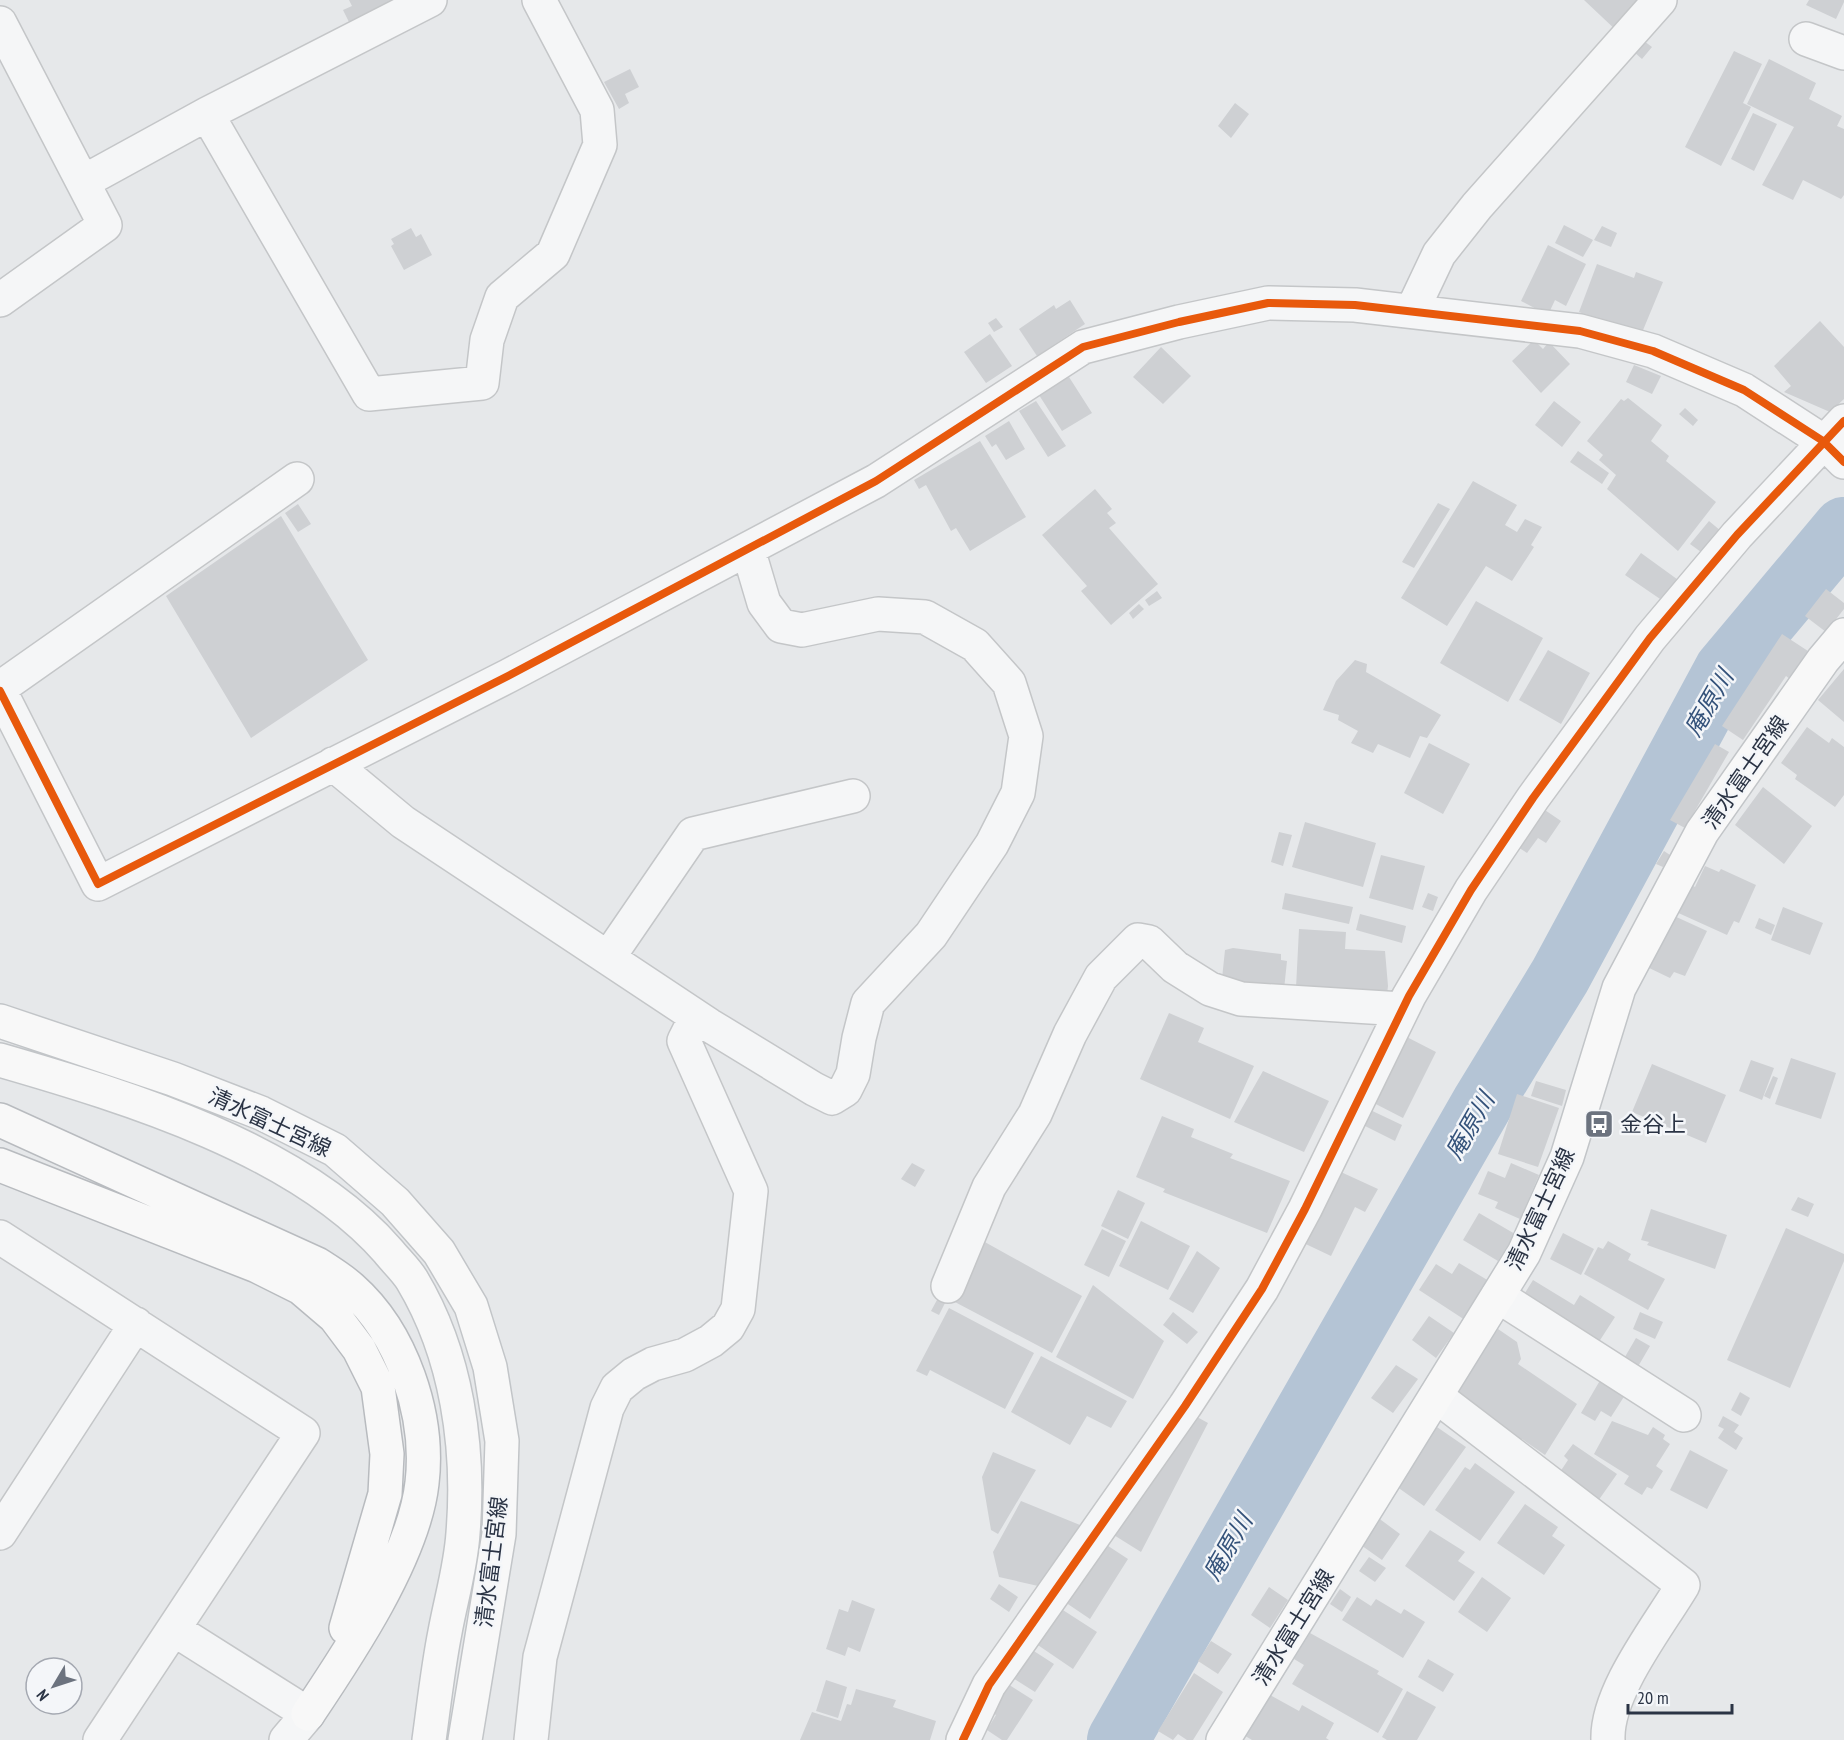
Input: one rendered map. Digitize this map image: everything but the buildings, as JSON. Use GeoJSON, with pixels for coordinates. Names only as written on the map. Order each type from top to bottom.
{"type":"FeatureCollection","features":[{"type":"Feature","properties":{"kind":"main road","name":"清水富士宮線"},"geometry":{"type":"LineString","coordinates":[[1223,1740],[1524,1253],[1567,1157],[1625,977],[1702,832],[1823,660],[1844,634]]}},
{"type":"Feature","properties":{"kind":"main road","name":"清水富士宮線"},"geometry":{"type":"LineString","coordinates":[[0,1021],[162,1075],[261,1113],[335,1150],[395,1202],[439,1252],[471,1306],[490,1367],[502,1441],[499,1534],[465,1740]]}},
{"type":"Feature","properties":{"kind":"main road","name":"清水富士宮線"},"geometry":{"type":"LineString","coordinates":[[0,1060],[152,1109],[242,1148],[310,1183],[367,1227],[412,1279],[435,1327],[452,1380],[464,1440],[463,1534],[443,1641],[429,1740]]}},
{"type":"Feature","properties":{"kind":"main road"},"geometry":{"type":"LineString","coordinates":[[0,1120],[317,1264],[351,1288],[379,1321],[401,1358],[414,1397],[422,1439],[422,1483],[412,1523],[396,1565],[373,1610],[342,1663],[308,1714]]}},
{"type":"Feature","properties":{"kind":"main road"},"geometry":{"type":"LineString","coordinates":[[0,1165],[257,1266],[301,1288],[335,1317],[359,1349],[378,1387],[387,1454],[385,1494],[339,1647],[308,1714]]}},
{"type":"Feature","properties":{"kind":"street"},"geometry":{"type":"LineString","coordinates":[[83,182],[207,114],[430,0]]}},
{"type":"Feature","properties":{"kind":"street"},"geometry":{"type":"LineString","coordinates":[[207,114],[369,394],[482,383],[487,340],[502,297],[553,254],[600,145],[597,110],[539,0]]}},
{"type":"Feature","properties":{"kind":"street"},"geometry":{"type":"LineString","coordinates":[[1412,311],[1439,254],[1477,206],[1660,0]]}},
{"type":"Feature","properties":{"kind":"street"},"geometry":{"type":"LineString","coordinates":[[0,23],[105,225],[0,300]]}},
{"type":"Feature","properties":{"kind":"street"},"geometry":{"type":"LineString","coordinates":[[1806,39],[1844,53]]}},
{"type":"Feature","properties":{"kind":"street"},"geometry":{"type":"LineString","coordinates":[[297,479],[0,689],[98,884],[508,676],[876,481],[1083,347],[1179,322],[1268,303],[1355,305],[1580,331],[1653,351],[1744,390],[1837,445],[1737,535],[1650,638],[1533,798],[1471,891],[1402,1009],[1305,1209],[1262,1289],[1185,1406],[989,1684],[963,1740]]}},
{"type":"Feature","properties":{"kind":"street"},"geometry":{"type":"LineString","coordinates":[[333,764],[402,822],[696,1017],[832,1098],[845,1090],[853,1074],[858,1038],[868,1003],[931,934],[992,844],[1018,793],[1026,736],[1009,683],[975,645],[925,617],[878,614],[802,630],[781,626],[764,603],[748,549]]}},
{"type":"Feature","properties":{"kind":"street"},"geometry":{"type":"LineString","coordinates":[[608,958],[693,834],[853,796]]}},
{"type":"Feature","properties":{"kind":"street"},"geometry":{"type":"LineString","coordinates":[[948,1286],[989,1187],[1035,1114],[1070,1034],[1101,977],[1138,940],[1149,942],[1175,967],[1210,989],[1240,999],[1402,1009]]}},
{"type":"Feature","properties":{"kind":"street"},"geometry":{"type":"LineString","coordinates":[[531,1740],[540,1657],[607,1408],[617,1388],[634,1374],[653,1364],[685,1355],[711,1341],[728,1327],[738,1309],[750,1191],[684,1041],[696,1017]]}},
{"type":"Feature","properties":{"kind":"street"},"geometry":{"type":"LineString","coordinates":[[0,1237],[303,1433],[175,1630],[100,1740]]}},
{"type":"Feature","properties":{"kind":"street"},"geometry":{"type":"LineString","coordinates":[[1498,1296],[1684,1415]]}},
{"type":"Feature","properties":{"kind":"street"},"geometry":{"type":"LineString","coordinates":[[0,1533],[136,1324]]}},
{"type":"Feature","properties":{"kind":"street"},"geometry":{"type":"LineString","coordinates":[[1436,1396],[1683,1585],[1616,1696],[1608,1728],[1608,1740]]}},
{"type":"Feature","properties":{"kind":"street"},"geometry":{"type":"LineString","coordinates":[[175,1630],[308,1714],[286,1740]]}},
{"type":"Feature","properties":{"kind":"waterway","name":"庵原川"},"geometry":{"type":"LineString","coordinates":[[1118,1740],[1482,1104],[1560,976],[1725,670],[1844,528]]}},
{"type":"Feature","properties":{"kind":"cycle path"},"geometry":{"type":"LineString","coordinates":[[0,691],[98,884],[508,676],[876,481],[1083,347],[1179,322],[1268,303],[1355,305],[1580,331],[1653,351],[1744,390],[1823,441],[1844,462]]}},
{"type":"Feature","properties":{"kind":"cycle path"},"geometry":{"type":"LineString","coordinates":[[963,1740],[989,1685],[1185,1406],[1262,1289],[1305,1209],[1409,996],[1471,890],[1533,798],[1650,638],[1737,535],[1844,421]]}},
{"type":"Feature","properties":{"kind":"place","name":"金谷上"},"geometry":{"type":"Point","coordinates":[1599,1124]}}]}
